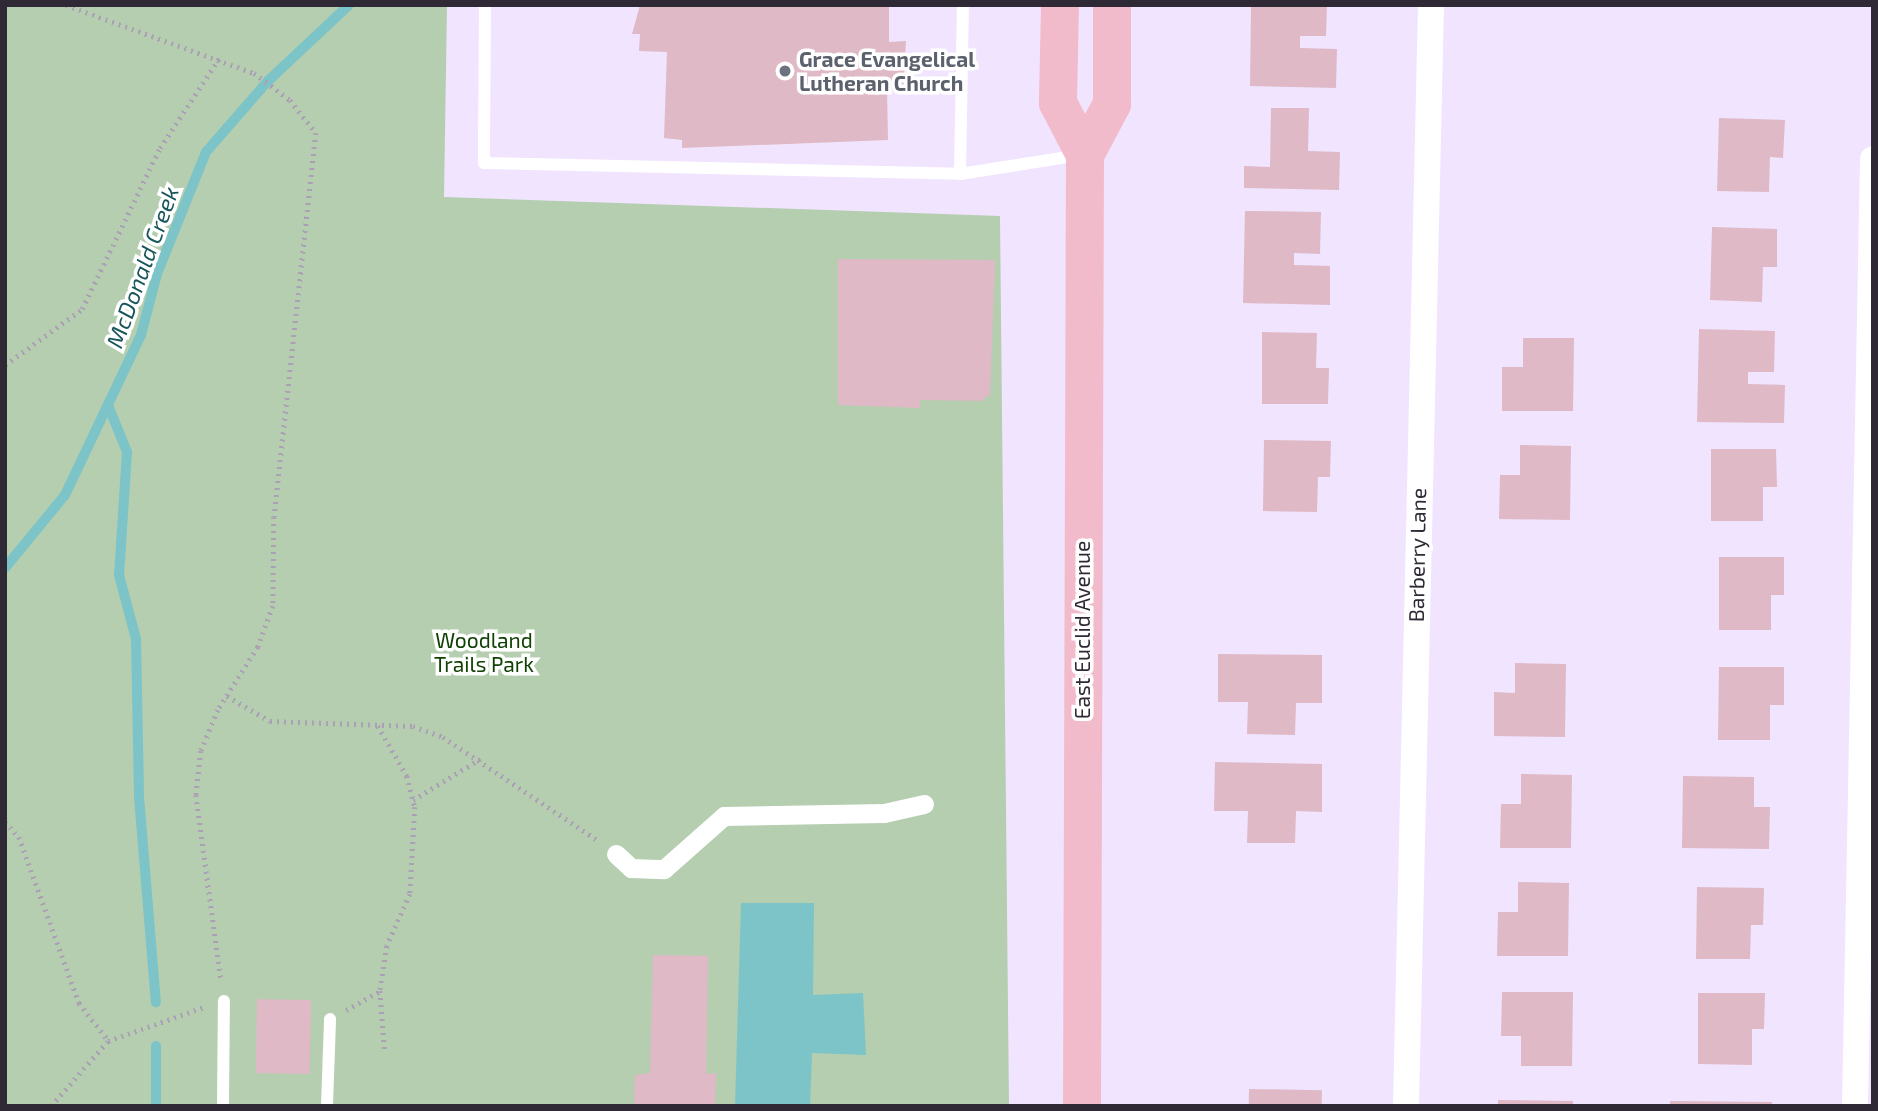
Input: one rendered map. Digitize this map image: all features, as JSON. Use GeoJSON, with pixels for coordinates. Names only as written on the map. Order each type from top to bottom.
{"type":"FeatureCollection","features":[{"type":"Feature","properties":{"kind":"main road","name":"East Euclid Avenue"},"geometry":{"type":"LineString","coordinates":[[1060,5],[1058,103],[1085,155],[1082,1106]]}},
{"type":"Feature","properties":{"kind":"main road","name":"East Euclid Avenue"},"geometry":{"type":"LineString","coordinates":[[1085,155],[1112,104],[1112,5]]}},
{"type":"Feature","properties":{"kind":"street","name":"Barberry Lane"},"geometry":{"type":"LineString","coordinates":[[1406,1106],[1431,5]]}},
{"type":"Feature","properties":{"kind":"street"},"geometry":{"type":"LineString","coordinates":[[1855,1106],[1873,159]]}},
{"type":"Feature","properties":{"kind":"street"},"geometry":{"type":"LineString","coordinates":[[616,854],[631,868],[663,869],[723,816],[884,813],[925,804]]}},
{"type":"Feature","properties":{"kind":"lane"},"geometry":{"type":"LineString","coordinates":[[485,5],[484,163],[960,174],[1085,155]]}},
{"type":"Feature","properties":{"kind":"lane"},"geometry":{"type":"LineString","coordinates":[[960,174],[963,5]]}},
{"type":"Feature","properties":{"kind":"lane"},"geometry":{"type":"LineString","coordinates":[[223,1106],[224,1001]]}},
{"type":"Feature","properties":{"kind":"lane"},"geometry":{"type":"LineString","coordinates":[[327,1106],[330,1019]]}},
{"type":"Feature","properties":{"kind":"path"},"geometry":{"type":"LineString","coordinates":[[51,1106],[108,1041],[224,1001],[196,795],[201,751],[227,696],[258,648],[273,606],[286,382],[317,171],[316,132],[275,89],[254,73],[220,57],[66,5]]}},
{"type":"Feature","properties":{"kind":"path"},"geometry":{"type":"LineString","coordinates":[[5,365],[82,309],[160,148],[220,57]]}},
{"type":"Feature","properties":{"kind":"path"},"geometry":{"type":"LineString","coordinates":[[227,696],[270,721],[413,726],[480,759],[616,854]]}},
{"type":"Feature","properties":{"kind":"path"},"geometry":{"type":"LineString","coordinates":[[378,726],[407,776],[413,800],[410,894],[387,946],[380,991],[385,1053]]}},
{"type":"Feature","properties":{"kind":"path"},"geometry":{"type":"LineString","coordinates":[[413,800],[480,759]]}},
{"type":"Feature","properties":{"kind":"path"},"geometry":{"type":"LineString","coordinates":[[5,822],[19,837],[79,1003],[108,1041]]}},
{"type":"Feature","properties":{"kind":"path"},"geometry":{"type":"LineString","coordinates":[[330,1019],[380,991]]}},
{"type":"Feature","properties":{"kind":"green space","name":"Woodland Trails Park"},"geometry":{"type":"Polygon","coordinates":[[[5,5],[447,5],[444,197],[1000,216],[1009,1106],[5,1106],[5,5]]]}},
{"type":"Feature","properties":{"kind":"shaded area"},"geometry":{"type":"Polygon","coordinates":[[[741,903],[814,903],[813,995],[863,993],[866,1055],[812,1053],[810,1106],[735,1106],[741,903]]]}},
{"type":"Feature","properties":{"kind":"building","name":"Grace Evangelical Lutheran Church"},"geometry":{"type":"Polygon","coordinates":[[[640,5],[889,5],[889,42],[906,41],[903,90],[887,89],[888,140],[682,148],[682,140],[664,138],[667,52],[639,51],[640,34],[632,34],[640,5]]]}},
{"type":"Feature","properties":{"kind":"building"},"geometry":{"type":"Polygon","coordinates":[[[1251,5],[1327,5],[1326,36],[1300,36],[1300,48],[1337,49],[1336,88],[1250,86],[1251,5]]]}},
{"type":"Feature","properties":{"kind":"building"},"geometry":{"type":"Polygon","coordinates":[[[1271,108],[1309,108],[1308,151],[1340,152],[1339,190],[1244,188],[1244,166],[1270,167],[1271,108]]]}},
{"type":"Feature","properties":{"kind":"building"},"geometry":{"type":"Polygon","coordinates":[[[1719,118],[1785,120],[1783,158],[1770,157],[1769,192],[1717,191],[1719,118]]]}},
{"type":"Feature","properties":{"kind":"building"},"geometry":{"type":"Polygon","coordinates":[[[1245,211],[1321,212],[1320,254],[1294,253],[1294,265],[1330,266],[1330,305],[1243,303],[1245,211]]]}},
{"type":"Feature","properties":{"kind":"building"},"geometry":{"type":"Polygon","coordinates":[[[1712,227],[1777,229],[1777,267],[1763,267],[1762,302],[1710,300],[1712,227]]]}},
{"type":"Feature","properties":{"kind":"building"},"geometry":{"type":"Polygon","coordinates":[[[838,259],[995,260],[990,395],[981,401],[920,400],[920,408],[838,405],[838,259]]]}},
{"type":"Feature","properties":{"kind":"building"},"geometry":{"type":"Polygon","coordinates":[[[1699,329],[1775,331],[1774,372],[1748,372],[1748,384],[1785,385],[1784,423],[1697,422],[1699,329]]]}},
{"type":"Feature","properties":{"kind":"building"},"geometry":{"type":"Polygon","coordinates":[[[1262,332],[1317,333],[1316,368],[1329,368],[1328,404],[1262,404],[1262,332]]]}},
{"type":"Feature","properties":{"kind":"building"},"geometry":{"type":"Polygon","coordinates":[[[1523,338],[1574,338],[1573,411],[1502,411],[1502,367],[1523,367],[1523,338]]]}},
{"type":"Feature","properties":{"kind":"building"},"geometry":{"type":"Polygon","coordinates":[[[1264,440],[1331,441],[1330,477],[1318,477],[1317,512],[1263,511],[1264,440]]]}},
{"type":"Feature","properties":{"kind":"building"},"geometry":{"type":"Polygon","coordinates":[[[1520,445],[1571,446],[1570,520],[1499,519],[1500,475],[1520,475],[1520,445]]]}},
{"type":"Feature","properties":{"kind":"building"},"geometry":{"type":"Polygon","coordinates":[[[1711,449],[1776,449],[1777,487],[1763,487],[1763,521],[1711,521],[1711,449]]]}},
{"type":"Feature","properties":{"kind":"building"},"geometry":{"type":"Polygon","coordinates":[[[1719,557],[1784,557],[1784,595],[1771,595],[1771,630],[1719,630],[1719,557]]]}},
{"type":"Feature","properties":{"kind":"building"},"geometry":{"type":"Polygon","coordinates":[[[1218,654],[1322,655],[1322,703],[1296,703],[1295,735],[1247,734],[1248,702],[1218,702],[1218,654]]]}},
{"type":"Feature","properties":{"kind":"building"},"geometry":{"type":"Polygon","coordinates":[[[1515,663],[1566,664],[1565,737],[1494,736],[1494,692],[1515,693],[1515,663]]]}},
{"type":"Feature","properties":{"kind":"building"},"geometry":{"type":"Polygon","coordinates":[[[1719,667],[1784,667],[1784,705],[1770,705],[1770,740],[1718,740],[1719,667]]]}},
{"type":"Feature","properties":{"kind":"building"},"geometry":{"type":"Polygon","coordinates":[[[1215,762],[1322,764],[1322,812],[1296,811],[1295,843],[1247,843],[1248,811],[1214,811],[1215,762]]]}},
{"type":"Feature","properties":{"kind":"building"},"geometry":{"type":"Polygon","coordinates":[[[1521,774],[1572,775],[1571,848],[1500,848],[1501,804],[1521,804],[1521,774]]]}},
{"type":"Feature","properties":{"kind":"building"},"geometry":{"type":"Polygon","coordinates":[[[1683,776],[1754,777],[1754,807],[1770,807],[1769,849],[1682,848],[1683,776]]]}},
{"type":"Feature","properties":{"kind":"building"},"geometry":{"type":"Polygon","coordinates":[[[1518,882],[1569,883],[1568,956],[1497,956],[1498,912],[1518,912],[1518,882]]]}},
{"type":"Feature","properties":{"kind":"building"},"geometry":{"type":"Polygon","coordinates":[[[1697,887],[1764,888],[1763,925],[1751,925],[1750,959],[1696,959],[1697,887]]]}},
{"type":"Feature","properties":{"kind":"building"},"geometry":{"type":"Polygon","coordinates":[[[653,955],[708,956],[706,1074],[716,1073],[715,1106],[634,1106],[635,1075],[650,1073],[653,955]]]}},
{"type":"Feature","properties":{"kind":"building"},"geometry":{"type":"Polygon","coordinates":[[[1502,992],[1573,992],[1572,1066],[1521,1066],[1521,1036],[1501,1036],[1502,992]]]}},
{"type":"Feature","properties":{"kind":"building"},"geometry":{"type":"Polygon","coordinates":[[[1698,993],[1765,993],[1764,1029],[1752,1029],[1752,1065],[1698,1064],[1698,993]]]}},
{"type":"Feature","properties":{"kind":"building"},"geometry":{"type":"Polygon","coordinates":[[[257,999],[311,1000],[310,1074],[256,1073],[257,999]]]}},
{"type":"Feature","properties":{"kind":"building"},"geometry":{"type":"Polygon","coordinates":[[[1249,1089],[1322,1090],[1322,1106],[1249,1106],[1249,1089]]]}},
{"type":"Feature","properties":{"kind":"building"},"geometry":{"type":"Polygon","coordinates":[[[1498,1100],[1573,1101],[1573,1106],[1498,1106],[1498,1100]]]}},
{"type":"Feature","properties":{"kind":"building"},"geometry":{"type":"Polygon","coordinates":[[[1670,1101],[1772,1102],[1772,1106],[1670,1106],[1670,1101]]]}},
{"type":"Feature","properties":{"kind":"waterway","name":"McDonald Creek"},"geometry":{"type":"LineString","coordinates":[[5,568],[65,495],[141,335],[157,274],[206,152],[268,81],[349,5]]}},
{"type":"Feature","properties":{"kind":"waterway"},"geometry":{"type":"LineString","coordinates":[[108,405],[127,452],[119,575],[136,639],[139,797],[156,1002]]}},
{"type":"Feature","properties":{"kind":"waterway"},"geometry":{"type":"LineString","coordinates":[[156,1046],[156,1106]]}},
{"type":"Feature","properties":{"kind":"place","name":"Grace Evangelical Lutheran Church"},"geometry":{"type":"Point","coordinates":[785,71]}}]}
